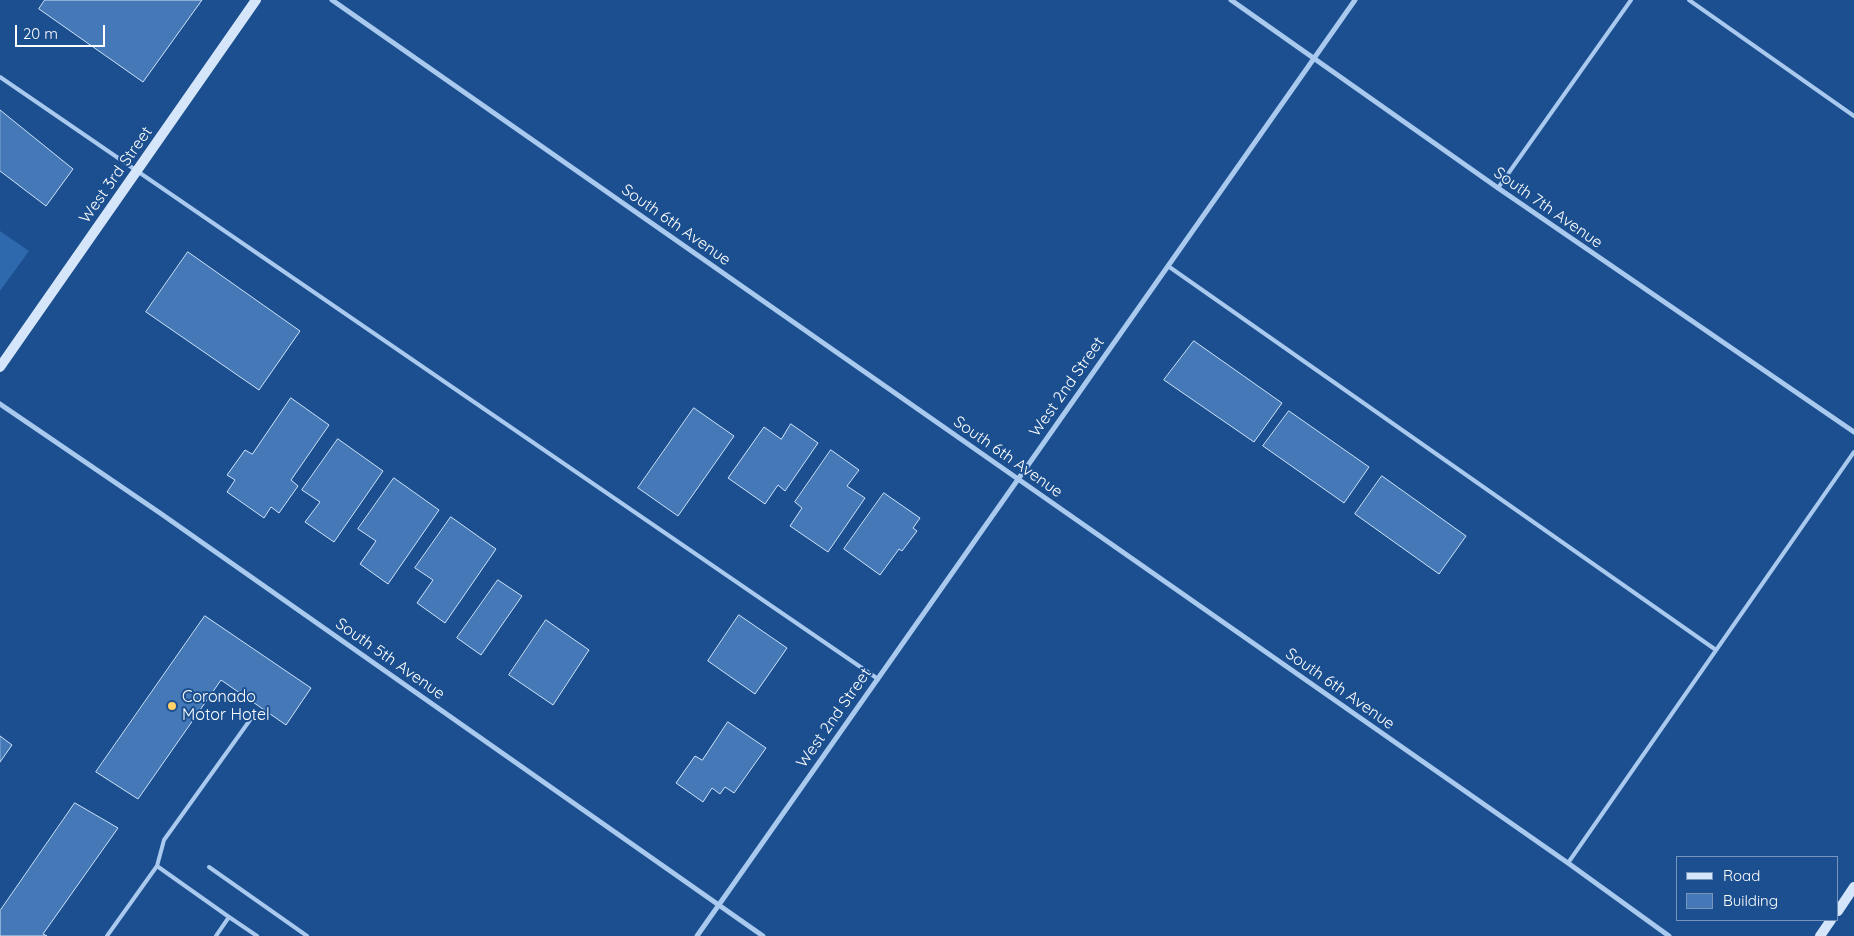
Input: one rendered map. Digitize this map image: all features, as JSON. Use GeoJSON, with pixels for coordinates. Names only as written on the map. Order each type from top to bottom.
{"type":"FeatureCollection","features":[{"type":"Feature","properties":{"kind":"street","name":"West 3rd Street"},"geometry":{"type":"LineString","coordinates":[[0,367],[256,0]]}},
{"type":"Feature","properties":{"kind":"street","name":"South 6th Avenue"},"geometry":{"type":"LineString","coordinates":[[332,0],[1669,936]]}},
{"type":"Feature","properties":{"kind":"street","name":"South 7th Avenue"},"geometry":{"type":"LineString","coordinates":[[1231,0],[1498,188],[1854,432]]}},
{"type":"Feature","properties":{"kind":"street","name":"West 2nd Street"},"geometry":{"type":"LineString","coordinates":[[697,936],[1355,0]]}},
{"type":"Feature","properties":{"kind":"street","name":"South 5th Avenue"},"geometry":{"type":"LineString","coordinates":[[0,404],[160,513],[763,936]]}},
{"type":"Feature","properties":{"kind":"street"},"geometry":{"type":"LineString","coordinates":[[1839,910],[1854,887]]}},
{"type":"Feature","properties":{"kind":"street"},"geometry":{"type":"LineString","coordinates":[[1820,936],[1831,921]]}},
{"type":"Feature","properties":{"kind":"lane"},"geometry":{"type":"LineString","coordinates":[[1498,188],[1631,0]]}},
{"type":"Feature","properties":{"kind":"lane"},"geometry":{"type":"LineString","coordinates":[[1689,0],[1854,116]]}},
{"type":"Feature","properties":{"kind":"lane"},"geometry":{"type":"LineString","coordinates":[[0,77],[878,679]]}},
{"type":"Feature","properties":{"kind":"lane"},"geometry":{"type":"LineString","coordinates":[[1168,266],[1716,650]]}},
{"type":"Feature","properties":{"kind":"lane"},"geometry":{"type":"LineString","coordinates":[[1568,864],[1854,452]]}},
{"type":"Feature","properties":{"kind":"lane"},"geometry":{"type":"LineString","coordinates":[[107,936],[157,866],[164,840],[250,720]]}},
{"type":"Feature","properties":{"kind":"lane"},"geometry":{"type":"LineString","coordinates":[[157,866],[257,936]]}},
{"type":"Feature","properties":{"kind":"lane"},"geometry":{"type":"LineString","coordinates":[[210,867],[307,936]]}},
{"type":"Feature","properties":{"kind":"lane"},"geometry":{"type":"LineString","coordinates":[[216,936],[228,917]]}},
{"type":"Feature","properties":{"kind":"shaded area"},"geometry":{"type":"Polygon","coordinates":[[[0,231],[29,251],[0,291],[0,231]]]}},
{"type":"Feature","properties":{"kind":"building"},"geometry":{"type":"Polygon","coordinates":[[[45,0],[202,0],[143,82],[39,9],[45,0]]]}},
{"type":"Feature","properties":{"kind":"building"},"geometry":{"type":"Polygon","coordinates":[[[0,110],[73,169],[46,206],[0,171],[0,110]]]}},
{"type":"Feature","properties":{"kind":"building"},"geometry":{"type":"Polygon","coordinates":[[[188,252],[300,331],[259,390],[146,312],[188,252]]]}},
{"type":"Feature","properties":{"kind":"building"},"geometry":{"type":"Polygon","coordinates":[[[1194,341],[1282,403],[1254,442],[1164,380],[1194,341]]]}},
{"type":"Feature","properties":{"kind":"building"},"geometry":{"type":"Polygon","coordinates":[[[291,398],[329,425],[291,480],[298,486],[279,513],[271,507],[264,518],[227,492],[235,480],[227,475],[245,450],[252,454],[291,398]]]}},
{"type":"Feature","properties":{"kind":"building"},"geometry":{"type":"Polygon","coordinates":[[[694,408],[734,436],[678,516],[638,488],[694,408]]]}},
{"type":"Feature","properties":{"kind":"building"},"geometry":{"type":"Polygon","coordinates":[[[1289,411],[1369,467],[1344,503],[1263,446],[1289,411]]]}},
{"type":"Feature","properties":{"kind":"building"},"geometry":{"type":"Polygon","coordinates":[[[791,424],[818,443],[785,491],[778,485],[765,504],[728,478],[764,427],[781,439],[791,424]]]}},
{"type":"Feature","properties":{"kind":"building"},"geometry":{"type":"Polygon","coordinates":[[[338,439],[383,471],[334,542],[305,522],[320,502],[302,490],[338,439]]]}},
{"type":"Feature","properties":{"kind":"building"},"geometry":{"type":"Polygon","coordinates":[[[831,450],[859,470],[847,486],[865,498],[828,552],[790,526],[802,508],[795,502],[831,450]]]}},
{"type":"Feature","properties":{"kind":"building"},"geometry":{"type":"Polygon","coordinates":[[[1382,476],[1466,536],[1439,574],[1355,514],[1382,476]]]}},
{"type":"Feature","properties":{"kind":"building"},"geometry":{"type":"Polygon","coordinates":[[[394,478],[439,510],[388,584],[360,564],[376,541],[358,529],[394,478]]]}},
{"type":"Feature","properties":{"kind":"building"},"geometry":{"type":"Polygon","coordinates":[[[884,493],[920,518],[913,528],[917,531],[902,551],[899,549],[880,575],[844,549],[884,493]]]}},
{"type":"Feature","properties":{"kind":"building"},"geometry":{"type":"Polygon","coordinates":[[[451,517],[496,549],[445,623],[417,603],[433,580],[415,568],[451,517]]]}},
{"type":"Feature","properties":{"kind":"building"},"geometry":{"type":"Polygon","coordinates":[[[498,580],[522,596],[481,655],[457,638],[498,580]]]}},
{"type":"Feature","properties":{"kind":"building"},"geometry":{"type":"Polygon","coordinates":[[[739,615],[787,648],[755,694],[708,661],[739,615]]]}},
{"type":"Feature","properties":{"kind":"building","name":"Coronado Motor Hotel"},"geometry":{"type":"Polygon","coordinates":[[[205,616],[311,688],[286,725],[221,680],[138,799],[96,772],[205,616]]]}},
{"type":"Feature","properties":{"kind":"building"},"geometry":{"type":"Polygon","coordinates":[[[546,620],[589,650],[553,705],[509,675],[546,620]]]}},
{"type":"Feature","properties":{"kind":"building"},"geometry":{"type":"Polygon","coordinates":[[[728,722],[766,748],[734,793],[725,787],[720,794],[712,788],[703,802],[676,783],[695,756],[702,760],[728,722]]]}},
{"type":"Feature","properties":{"kind":"building"},"geometry":{"type":"Polygon","coordinates":[[[0,736],[12,745],[0,762],[0,736]]]}},
{"type":"Feature","properties":{"kind":"building"},"geometry":{"type":"Polygon","coordinates":[[[75,803],[118,828],[43,934],[47,936],[0,936],[0,911],[75,803]]]}},
{"type":"Feature","properties":{"kind":"place","name":"Coronado Motor Hotel"},"geometry":{"type":"Point","coordinates":[172,706]}}]}
